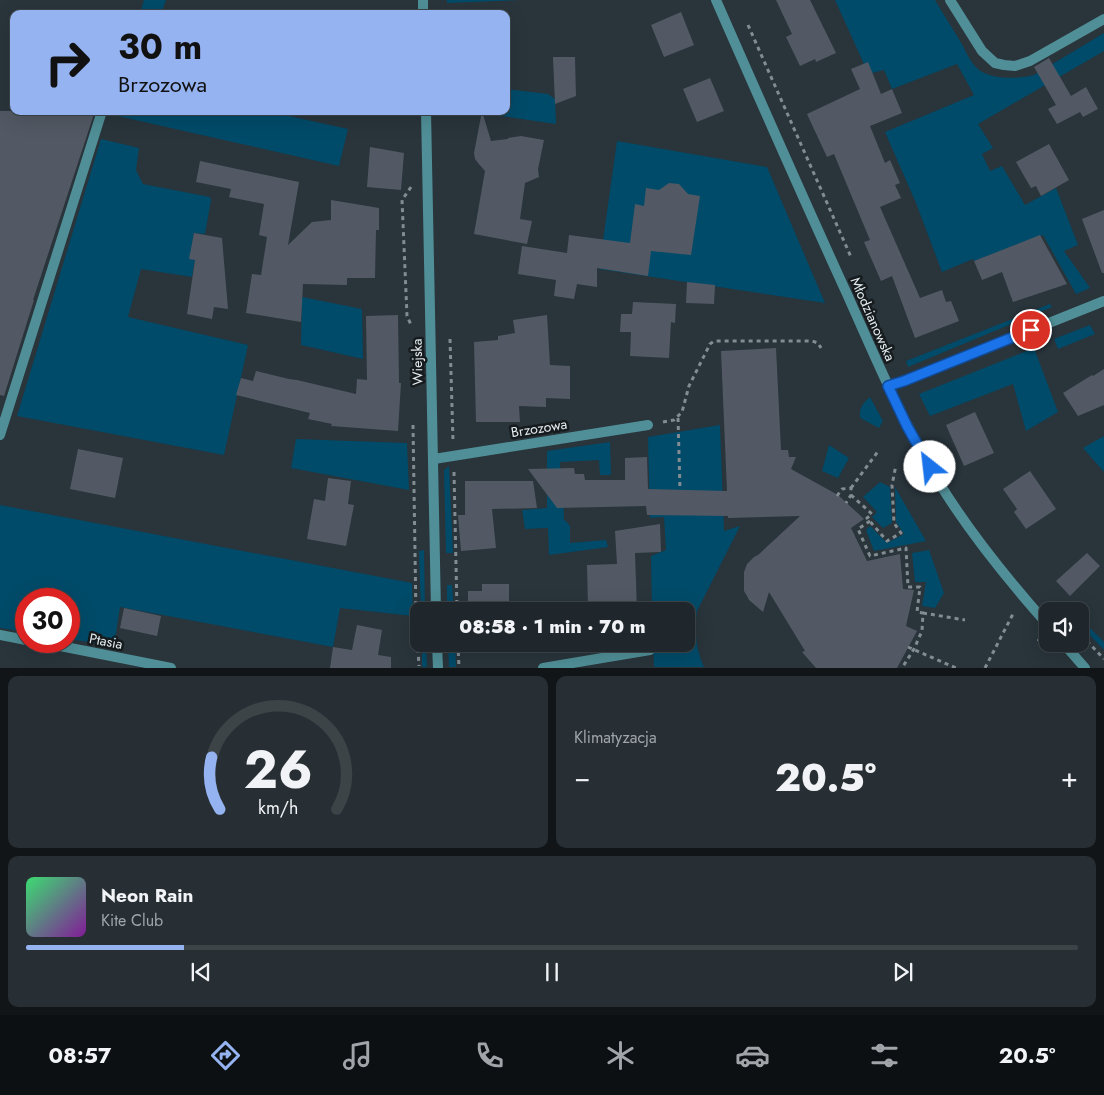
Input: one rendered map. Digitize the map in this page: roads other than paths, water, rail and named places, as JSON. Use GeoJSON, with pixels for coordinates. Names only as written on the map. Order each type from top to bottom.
{"type":"FeatureCollection","features":[{"type":"Feature","properties":{"kind":"street","name":"Młodzianowska"},"geometry":{"type":"LineString","coordinates":[[716,0],[907,426],[970,530],[1039,615]]}},
{"type":"Feature","properties":{"kind":"street"},"geometry":{"type":"LineString","coordinates":[[950,0],[982,51],[995,63],[1004,65],[1015,66],[1030,61],[1104,19]]}},
{"type":"Feature","properties":{"kind":"street"},"geometry":{"type":"LineString","coordinates":[[0,436],[101,115]]}},
{"type":"Feature","properties":{"kind":"street","name":"Wiejska"},"geometry":{"type":"LineString","coordinates":[[426,115],[436,602]]}},
{"type":"Feature","properties":{"kind":"street"},"geometry":{"type":"LineString","coordinates":[[888,386],[1104,301]]}},
{"type":"Feature","properties":{"kind":"street","name":"Brzozowa"},"geometry":{"type":"LineString","coordinates":[[434,459],[648,425]]}},
{"type":"Feature","properties":{"kind":"street"},"geometry":{"type":"LineString","coordinates":[[0,635],[15,638]]}},
{"type":"Feature","properties":{"kind":"street","name":"Ptasia"},"geometry":{"type":"LineString","coordinates":[[80,650],[171,668]]}},
{"type":"Feature","properties":{"kind":"street"},"geometry":{"type":"LineString","coordinates":[[437,652],[438,668]]}},
{"type":"Feature","properties":{"kind":"street"},"geometry":{"type":"LineString","coordinates":[[543,668],[638,652]]}},
{"type":"Feature","properties":{"kind":"street"},"geometry":{"type":"LineString","coordinates":[[1071,652],[1085,668]]}}]}
